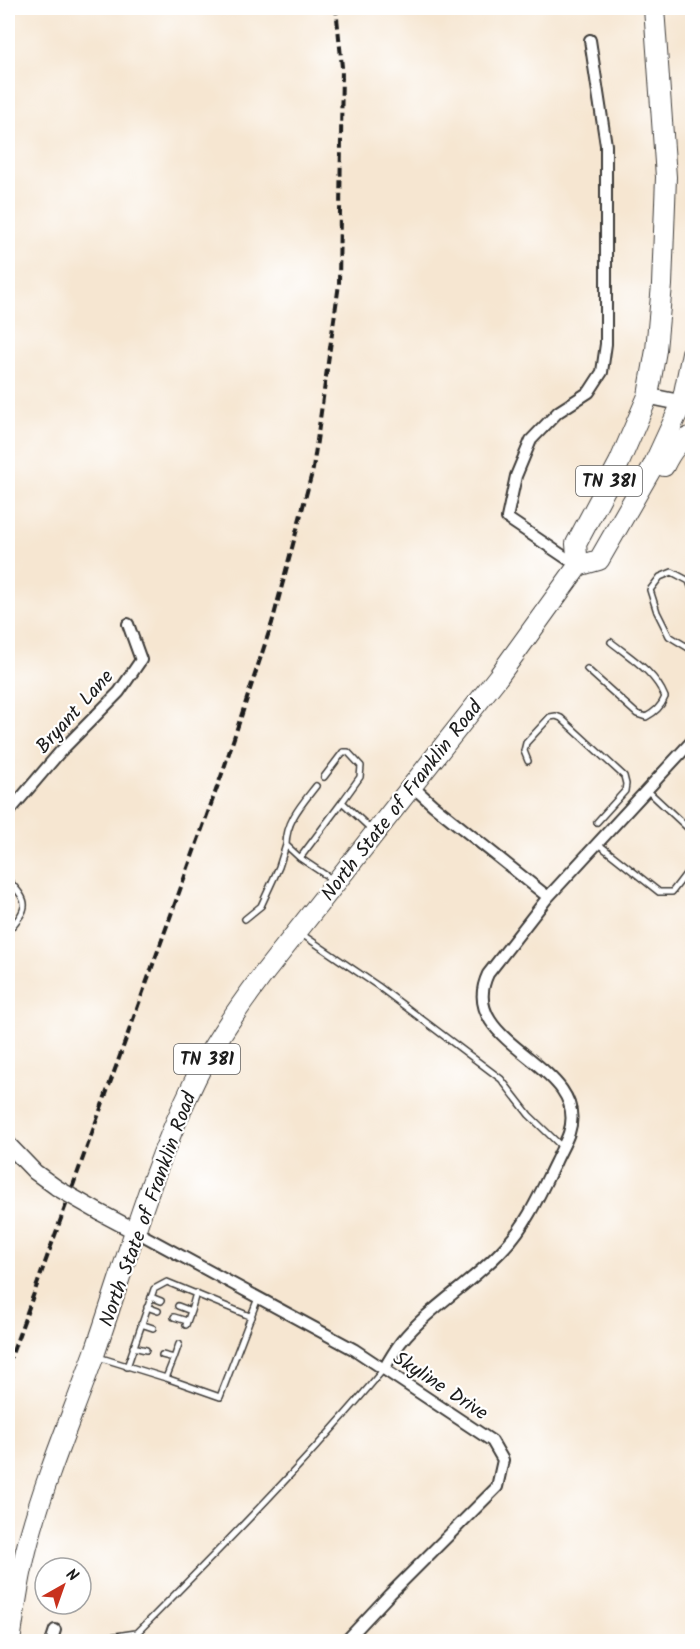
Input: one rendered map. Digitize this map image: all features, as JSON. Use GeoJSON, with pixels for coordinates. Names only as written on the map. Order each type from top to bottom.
{"type":"FeatureCollection","features":[{"type":"Feature","properties":{"kind":"highway","name":"TN 381"},"geometry":{"type":"LineString","coordinates":[[578,566],[576,544],[619,463],[648,396],[656,350],[662,285],[666,177],[654,8]]}},
{"type":"Feature","properties":{"kind":"highway","name":"North State of Franklin Road"},"geometry":{"type":"LineString","coordinates":[[10,1641],[29,1539],[44,1492],[135,1231],[174,1126],[196,1077],[238,1009],[498,677],[578,566],[599,560],[688,404],[693,353]]}},
{"type":"Feature","properties":{"kind":"highway"},"geometry":{"type":"LineString","coordinates":[[619,525],[654,486],[673,448],[693,436]]}},
{"type":"Feature","properties":{"kind":"street"},"geometry":{"type":"LineString","coordinates":[[578,566],[507,518],[516,476],[531,440],[558,412],[589,393],[602,372],[606,344],[606,145],[590,40]]}},
{"type":"Feature","properties":{"kind":"street"},"geometry":{"type":"LineString","coordinates":[[648,396],[688,404]]}},
{"type":"Feature","properties":{"kind":"street","name":"Bryant Lane"},"geometry":{"type":"LineString","coordinates":[[8,813],[60,752],[119,692],[141,660],[128,624]]}},
{"type":"Feature","properties":{"kind":"street"},"geometry":{"type":"LineString","coordinates":[[384,1369],[401,1343],[418,1324],[506,1247],[534,1205],[569,1132],[573,1113],[568,1096],[501,1034],[486,1015],[481,998],[488,974],[548,897],[693,741]]}},
{"type":"Feature","properties":{"kind":"street"},"geometry":{"type":"LineString","coordinates":[[412,786],[433,806],[548,897]]}},
{"type":"Feature","properties":{"kind":"street"},"geometry":{"type":"LineString","coordinates":[[8,1144],[35,1172],[57,1188],[135,1231]]}},
{"type":"Feature","properties":{"kind":"street","name":"Skyline Drive"},"geometry":{"type":"LineString","coordinates":[[135,1231],[355,1350],[492,1441],[503,1460],[497,1487],[345,1641]]}},
{"type":"Feature","properties":{"kind":"street"},"geometry":{"type":"LineString","coordinates":[[51,1641],[55,1630]]}},
{"type":"Feature","properties":{"kind":"lane"},"geometry":{"type":"LineString","coordinates":[[693,590],[689,581],[672,572],[660,577],[650,590],[657,612],[669,636],[693,650]]}},
{"type":"Feature","properties":{"kind":"lane"},"geometry":{"type":"LineString","coordinates":[[587,669],[637,714],[645,717],[654,713],[665,697],[662,690],[653,677],[611,642]]}},
{"type":"Feature","properties":{"kind":"lane"},"geometry":{"type":"LineString","coordinates":[[528,761],[524,751],[526,743],[550,717],[561,718],[624,776],[626,790],[597,822]]}},
{"type":"Feature","properties":{"kind":"lane"},"geometry":{"type":"LineString","coordinates":[[300,858],[360,777],[361,766],[348,752],[344,752],[324,777]]}},
{"type":"Feature","properties":{"kind":"lane"},"geometry":{"type":"LineString","coordinates":[[245,920],[261,906],[279,867],[286,845],[286,832],[294,815],[316,786]]}},
{"type":"Feature","properties":{"kind":"lane"},"geometry":{"type":"LineString","coordinates":[[648,791],[693,832]]}},
{"type":"Feature","properties":{"kind":"lane"},"geometry":{"type":"LineString","coordinates":[[342,802],[376,833]]}},
{"type":"Feature","properties":{"kind":"lane"},"geometry":{"type":"LineString","coordinates":[[597,843],[659,892],[672,892],[693,866]]}},
{"type":"Feature","properties":{"kind":"lane"},"geometry":{"type":"LineString","coordinates":[[286,845],[300,858],[336,883]]}},
{"type":"Feature","properties":{"kind":"lane"},"geometry":{"type":"LineString","coordinates":[[8,880],[22,895],[24,903],[20,917],[8,931]]}},
{"type":"Feature","properties":{"kind":"lane"},"geometry":{"type":"LineString","coordinates":[[297,932],[378,986],[501,1080],[529,1115],[562,1147]]}},
{"type":"Feature","properties":{"kind":"lane"},"geometry":{"type":"LineString","coordinates":[[126,1367],[154,1289],[166,1282],[252,1317]]}},
{"type":"Feature","properties":{"kind":"lane"},"geometry":{"type":"LineString","coordinates":[[174,1317],[186,1323],[196,1293]]}},
{"type":"Feature","properties":{"kind":"lane"},"geometry":{"type":"LineString","coordinates":[[151,1297],[161,1301]]}},
{"type":"Feature","properties":{"kind":"lane"},"geometry":{"type":"LineString","coordinates":[[93,1356],[220,1397],[258,1298]]}},
{"type":"Feature","properties":{"kind":"lane"},"geometry":{"type":"LineString","coordinates":[[178,1306],[191,1311]]}},
{"type":"Feature","properties":{"kind":"lane"},"geometry":{"type":"LineString","coordinates":[[147,1307],[158,1311]]}},
{"type":"Feature","properties":{"kind":"lane"},"geometry":{"type":"LineString","coordinates":[[141,1324],[153,1328]]}},
{"type":"Feature","properties":{"kind":"lane"},"geometry":{"type":"LineString","coordinates":[[166,1378],[179,1344]]}},
{"type":"Feature","properties":{"kind":"lane"},"geometry":{"type":"LineString","coordinates":[[133,1347],[146,1350]]}},
{"type":"Feature","properties":{"kind":"lane"},"geometry":{"type":"LineString","coordinates":[[162,1355],[174,1358]]}},
{"type":"Feature","properties":{"kind":"lane"},"geometry":{"type":"LineString","coordinates":[[128,1641],[184,1586],[347,1413],[384,1369]]}},
{"type":"Feature","properties":{"kind":"lane"},"geometry":{"type":"LineString","coordinates":[[76,1641],[136,1633]]}},
{"type":"Feature","properties":{"kind":"railway"},"geometry":{"type":"LineString","coordinates":[[8,1365],[223,771],[272,623],[313,469],[339,284],[342,67],[336,8]]}}]}
